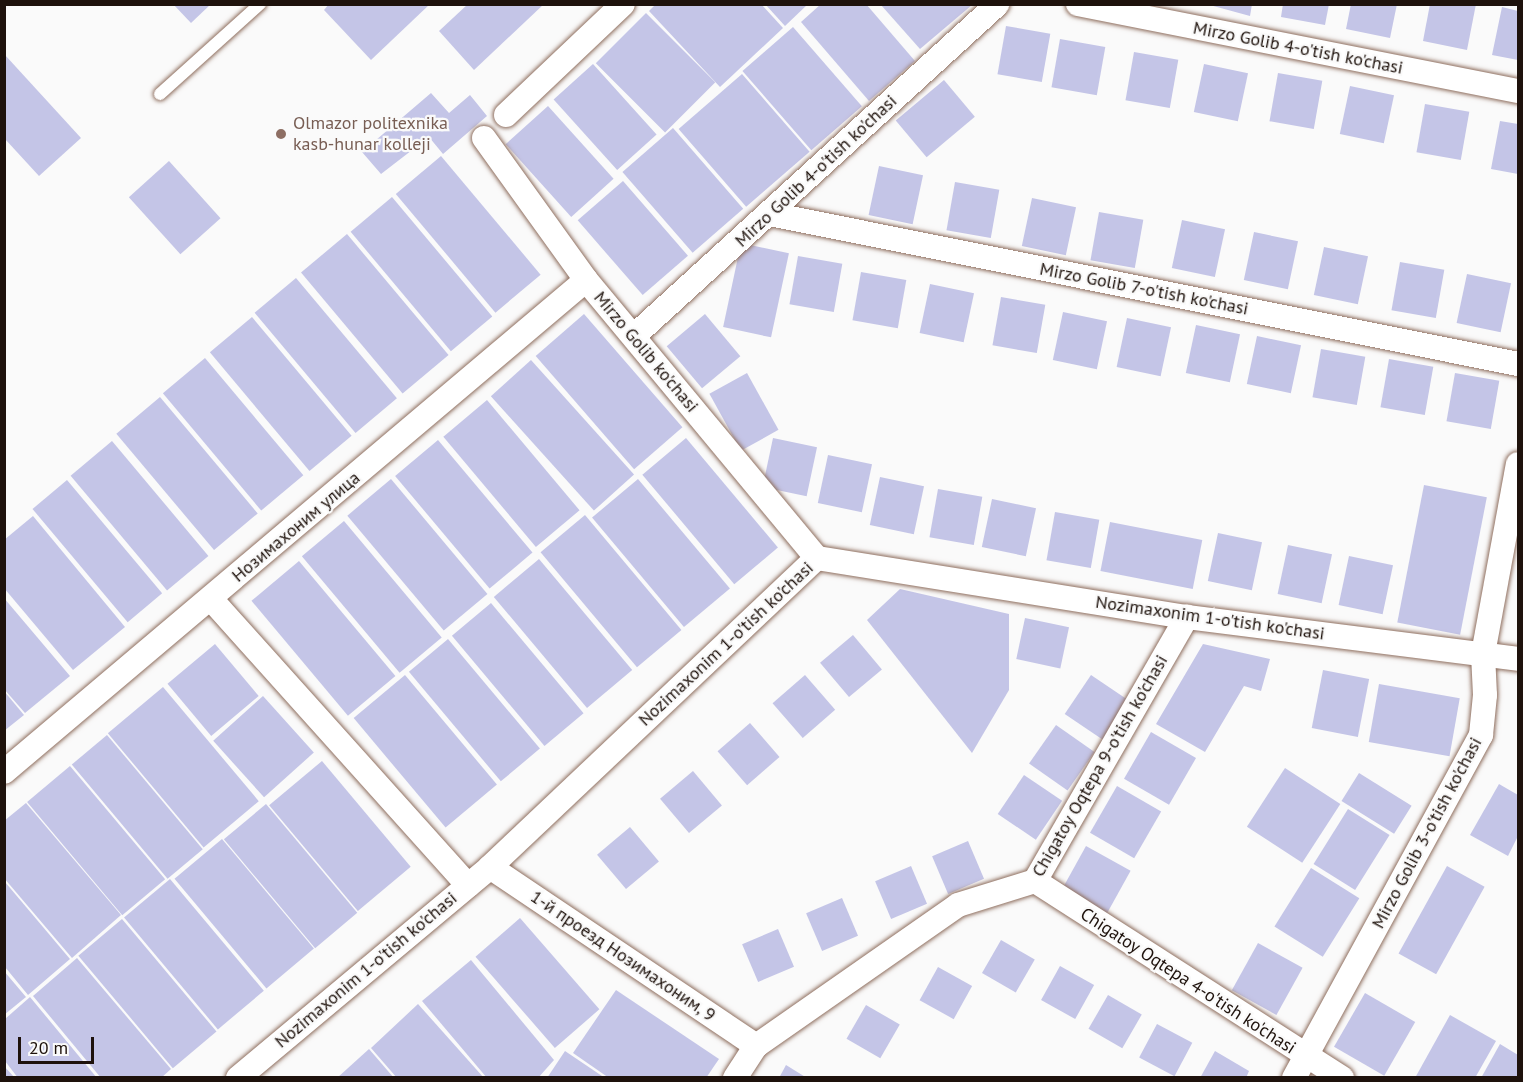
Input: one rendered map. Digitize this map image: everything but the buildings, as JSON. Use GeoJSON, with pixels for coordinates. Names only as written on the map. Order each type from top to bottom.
{"type":"FeatureCollection","features":[{"type":"Feature","properties":{"kind":"street"},"geometry":{"type":"LineString","coordinates":[[506,115],[623,4]]}},
{"type":"Feature","properties":{"kind":"street","name":"Mirzo Golib 4-o'tish ko'chasi"},"geometry":{"type":"LineString","coordinates":[[634,336],[997,4]]}},
{"type":"Feature","properties":{"kind":"street","name":"Mirzo Golib 4-o'tish ko'chasi"},"geometry":{"type":"LineString","coordinates":[[1078,4],[1518,91]]}},
{"type":"Feature","properties":{"kind":"street","name":"Mirzo Golib ko'chasi"},"geometry":{"type":"LineString","coordinates":[[484,138],[586,280],[817,558]]}},
{"type":"Feature","properties":{"kind":"street","name":"Mirzo Golib 7-o'tish ko'chasi"},"geometry":{"type":"LineString","coordinates":[[770,214],[1518,364]]}},
{"type":"Feature","properties":{"kind":"street","name":"Нозимахоним улица"},"geometry":{"type":"LineString","coordinates":[[4,772],[586,280]]}},
{"type":"Feature","properties":{"kind":"street","name":"Mirzo Golib 3-o'tish ko'chasi"},"geometry":{"type":"LineString","coordinates":[[1300,1067],[1481,735],[1485,695],[1483,654],[1518,464]]}},
{"type":"Feature","properties":{"kind":"street","name":"Nozimaxonim 1-o'tish ko'chasi"},"geometry":{"type":"LineString","coordinates":[[238,1077],[490,867],[817,558],[1187,617],[1518,659]]}},
{"type":"Feature","properties":{"kind":"street"},"geometry":{"type":"LineString","coordinates":[[211,599],[468,885]]}},
{"type":"Feature","properties":{"kind":"street","name":"Chigatoy Oqtepa 9-o'tish ko'chasi"},"geometry":{"type":"LineString","coordinates":[[735,1077],[756,1046],[958,906],[1035,881],[1187,617]]}},
{"type":"Feature","properties":{"kind":"street","name":"1-й проезд Нозимахоним, 9"},"geometry":{"type":"LineString","coordinates":[[490,867],[756,1046]]}},
{"type":"Feature","properties":{"kind":"street","name":"Chigatoy Oqtepa 4-o'tish ko'chasi"},"geometry":{"type":"LineString","coordinates":[[1035,881],[1300,1067],[1342,1077]]}},
{"type":"Feature","properties":{"kind":"lane"},"geometry":{"type":"LineString","coordinates":[[160,94],[260,4]]}},
{"type":"Feature","properties":{"kind":"place","name":"Оlmazor politexnika kasb-hunar kolleji"},"geometry":{"type":"Point","coordinates":[281,134]}}]}
